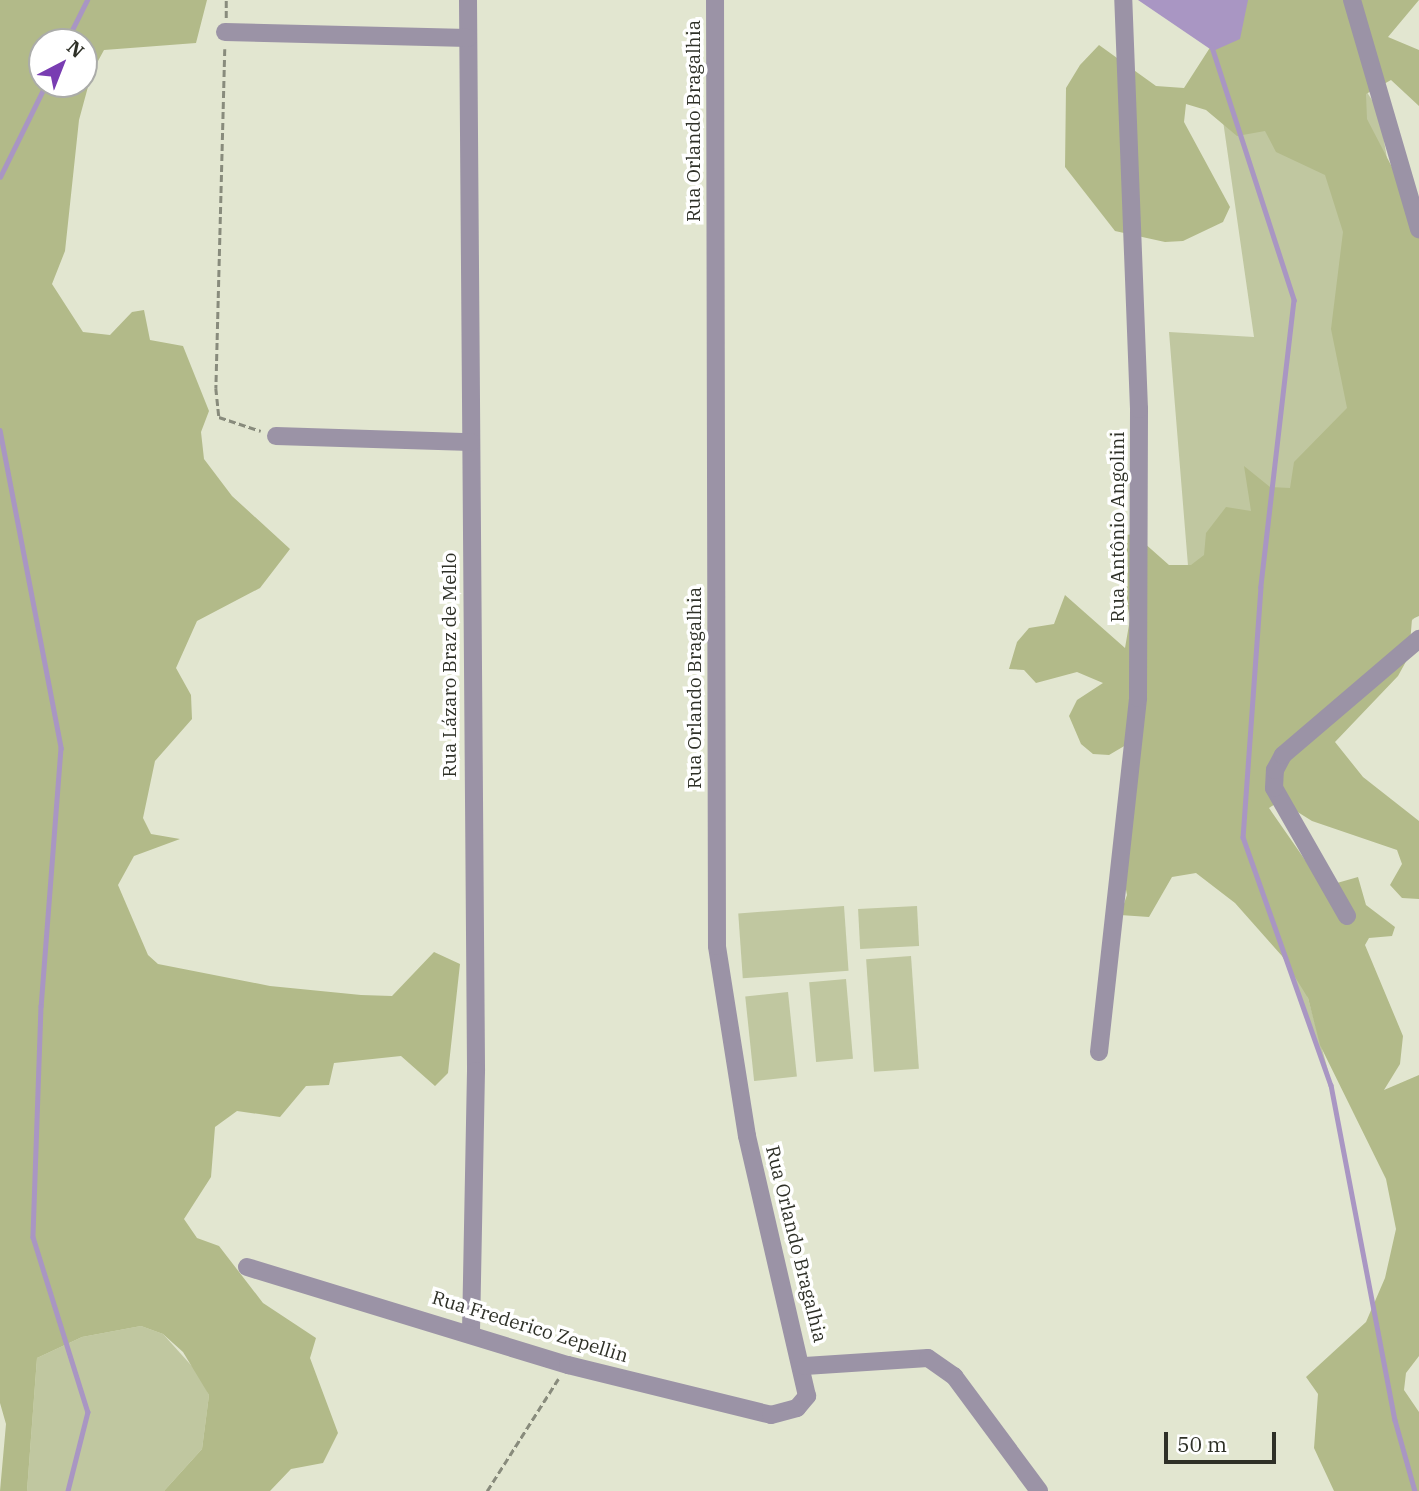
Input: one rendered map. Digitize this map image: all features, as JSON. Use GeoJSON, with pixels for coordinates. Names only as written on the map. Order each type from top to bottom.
{"type":"FeatureCollection","features":[{"type":"Feature","properties":{"kind":"street","name":"Rua Lázaro Braz de Mello"},"geometry":{"type":"LineString","coordinates":[[468,0],[476,1072],[471,1331]]}},
{"type":"Feature","properties":{"kind":"street","name":"Rua Orlando Bragalhia"},"geometry":{"type":"LineString","coordinates":[[715,0],[717,947],[747,1136],[805,1366]]}},
{"type":"Feature","properties":{"kind":"street","name":"Rua Antônio Angolini"},"geometry":{"type":"LineString","coordinates":[[1100,1052],[1138,698],[1139,409],[1123,0]]}},
{"type":"Feature","properties":{"kind":"street"},"geometry":{"type":"LineString","coordinates":[[1352,0],[1419,229]]}},
{"type":"Feature","properties":{"kind":"street"},"geometry":{"type":"LineString","coordinates":[[225,32],[468,38]]}},
{"type":"Feature","properties":{"kind":"street"},"geometry":{"type":"LineString","coordinates":[[276,436],[471,442]]}},
{"type":"Feature","properties":{"kind":"street"},"geometry":{"type":"LineString","coordinates":[[1347,916],[1274,788],[1275,769],[1283,755],[1419,639]]}},
{"type":"Feature","properties":{"kind":"street","name":"Rua Frederico Zepellin"},"geometry":{"type":"LineString","coordinates":[[247,1267],[471,1331],[568,1365],[771,1415],[804,1402],[805,1366]]}},
{"type":"Feature","properties":{"kind":"street"},"geometry":{"type":"LineString","coordinates":[[805,1366],[928,1358],[954,1376],[1039,1491]]}},
{"type":"Feature","properties":{"kind":"path"},"geometry":{"type":"LineString","coordinates":[[226,0],[219,417],[276,436]]}},
{"type":"Feature","properties":{"kind":"path"},"geometry":{"type":"LineString","coordinates":[[487,1491],[568,1365]]}},
{"type":"Feature","properties":{"kind":"green space"},"geometry":{"type":"Polygon","coordinates":[[[0,0],[207,0],[196,43],[104,50],[98,61],[98,28],[28,28],[28,98],[85,98],[79,120],[65,251],[52,284],[83,332],[110,335],[132,312],[144,310],[150,340],[183,346],[209,411],[201,432],[204,459],[232,496],[290,549],[260,588],[197,621],[176,668],[191,695],[192,719],[155,761],[143,818],[151,834],[180,839],[134,856],[118,885],[148,955],[158,964],[270,986],[392,996],[434,952],[460,964],[448,1073],[435,1086],[401,1056],[334,1063],[329,1085],[306,1086],[280,1117],[237,1111],[215,1127],[211,1177],[184,1219],[197,1238],[219,1246],[263,1303],[316,1338],[310,1358],[338,1433],[323,1463],[291,1469],[270,1491],[164,1491],[202,1449],[209,1395],[183,1352],[163,1334],[141,1326],[82,1337],[37,1358],[27,1491],[0,1491],[6,1424],[0,1403],[0,0]]]}},
{"type":"Feature","properties":{"kind":"green space"},"geometry":{"type":"Polygon","coordinates":[[[1213,0],[1419,0],[1388,37],[1419,50],[1419,106],[1391,80],[1366,94],[1367,119],[1419,219],[1419,616],[1412,619],[1409,656],[1398,676],[1335,742],[1363,777],[1419,821],[1419,899],[1402,898],[1390,885],[1402,864],[1397,850],[1312,821],[1280,801],[1269,808],[1319,880],[1330,885],[1358,877],[1366,905],[1395,927],[1392,936],[1369,938],[1365,945],[1403,1036],[1400,1064],[1384,1090],[1419,1075],[1419,1356],[1406,1373],[1404,1390],[1419,1412],[1419,1491],[1334,1491],[1314,1448],[1318,1394],[1306,1377],[1366,1322],[1385,1278],[1396,1229],[1386,1179],[1320,1045],[1308,998],[1282,956],[1235,903],[1196,873],[1172,877],[1149,917],[1120,915],[1127,895],[1115,832],[1126,745],[1109,755],[1093,754],[1081,744],[1069,716],[1077,700],[1103,683],[1077,672],[1036,683],[1024,670],[1009,669],[1017,642],[1029,628],[1054,624],[1065,595],[1125,648],[1130,619],[1118,555],[1126,535],[1134,534],[1169,565],[1191,565],[1204,555],[1206,533],[1226,507],[1251,511],[1244,466],[1270,487],[1290,488],[1294,462],[1347,408],[1331,329],[1343,232],[1325,175],[1276,152],[1265,131],[1237,136],[1206,110],[1186,104],[1184,122],[1230,207],[1223,222],[1183,241],[1165,242],[1115,231],[1065,167],[1066,88],[1080,65],[1099,45],[1156,86],[1184,88],[1211,46],[1213,0]]]}},
{"type":"Feature","properties":{"kind":"green space"},"geometry":{"type":"Polygon","coordinates":[[[1308,0],[1379,111],[1419,348],[1419,614],[1362,666],[1258,818],[1331,1081],[1243,837],[1209,824],[1169,332],[1254,337],[1213,51],[1308,0]]]}},
{"type":"Feature","properties":{"kind":"green space"},"geometry":{"type":"Polygon","coordinates":[[[844,906],[849,971],[743,978],[738,913],[844,906]]]}},
{"type":"Feature","properties":{"kind":"green space"},"geometry":{"type":"Polygon","coordinates":[[[917,906],[919,946],[860,949],[858,909],[917,906]]]}},
{"type":"Feature","properties":{"kind":"green space"},"geometry":{"type":"Polygon","coordinates":[[[911,956],[919,1069],[874,1072],[866,959],[911,956]]]}},
{"type":"Feature","properties":{"kind":"green space"},"geometry":{"type":"Polygon","coordinates":[[[846,979],[853,1059],[816,1062],[809,982],[846,979]]]}},
{"type":"Feature","properties":{"kind":"green space"},"geometry":{"type":"Polygon","coordinates":[[[788,992],[797,1077],[754,1081],[745,996],[788,992]]]}},
{"type":"Feature","properties":{"kind":"green space"},"geometry":{"type":"Polygon","coordinates":[[[141,1326],[163,1334],[199,1374],[209,1395],[202,1449],[164,1491],[27,1491],[37,1358],[82,1337],[141,1326]]]}},
{"type":"Feature","properties":{"kind":"shaded area"},"geometry":{"type":"Polygon","coordinates":[[[1138,0],[1248,0],[1240,39],[1213,51],[1138,0]]]}},
{"type":"Feature","properties":{"kind":"waterway"},"geometry":{"type":"LineString","coordinates":[[73,28],[87,0]]}},
{"type":"Feature","properties":{"kind":"waterway"},"geometry":{"type":"LineString","coordinates":[[1212,47],[1294,300],[1261,587],[1243,837],[1331,1085],[1395,1420],[1415,1491]]}},
{"type":"Feature","properties":{"kind":"waterway"},"geometry":{"type":"LineString","coordinates":[[0,177],[39,98]]}},
{"type":"Feature","properties":{"kind":"waterway"},"geometry":{"type":"LineString","coordinates":[[0,430],[61,748],[41,1006],[33,1237],[88,1412],[68,1491]]}}]}
